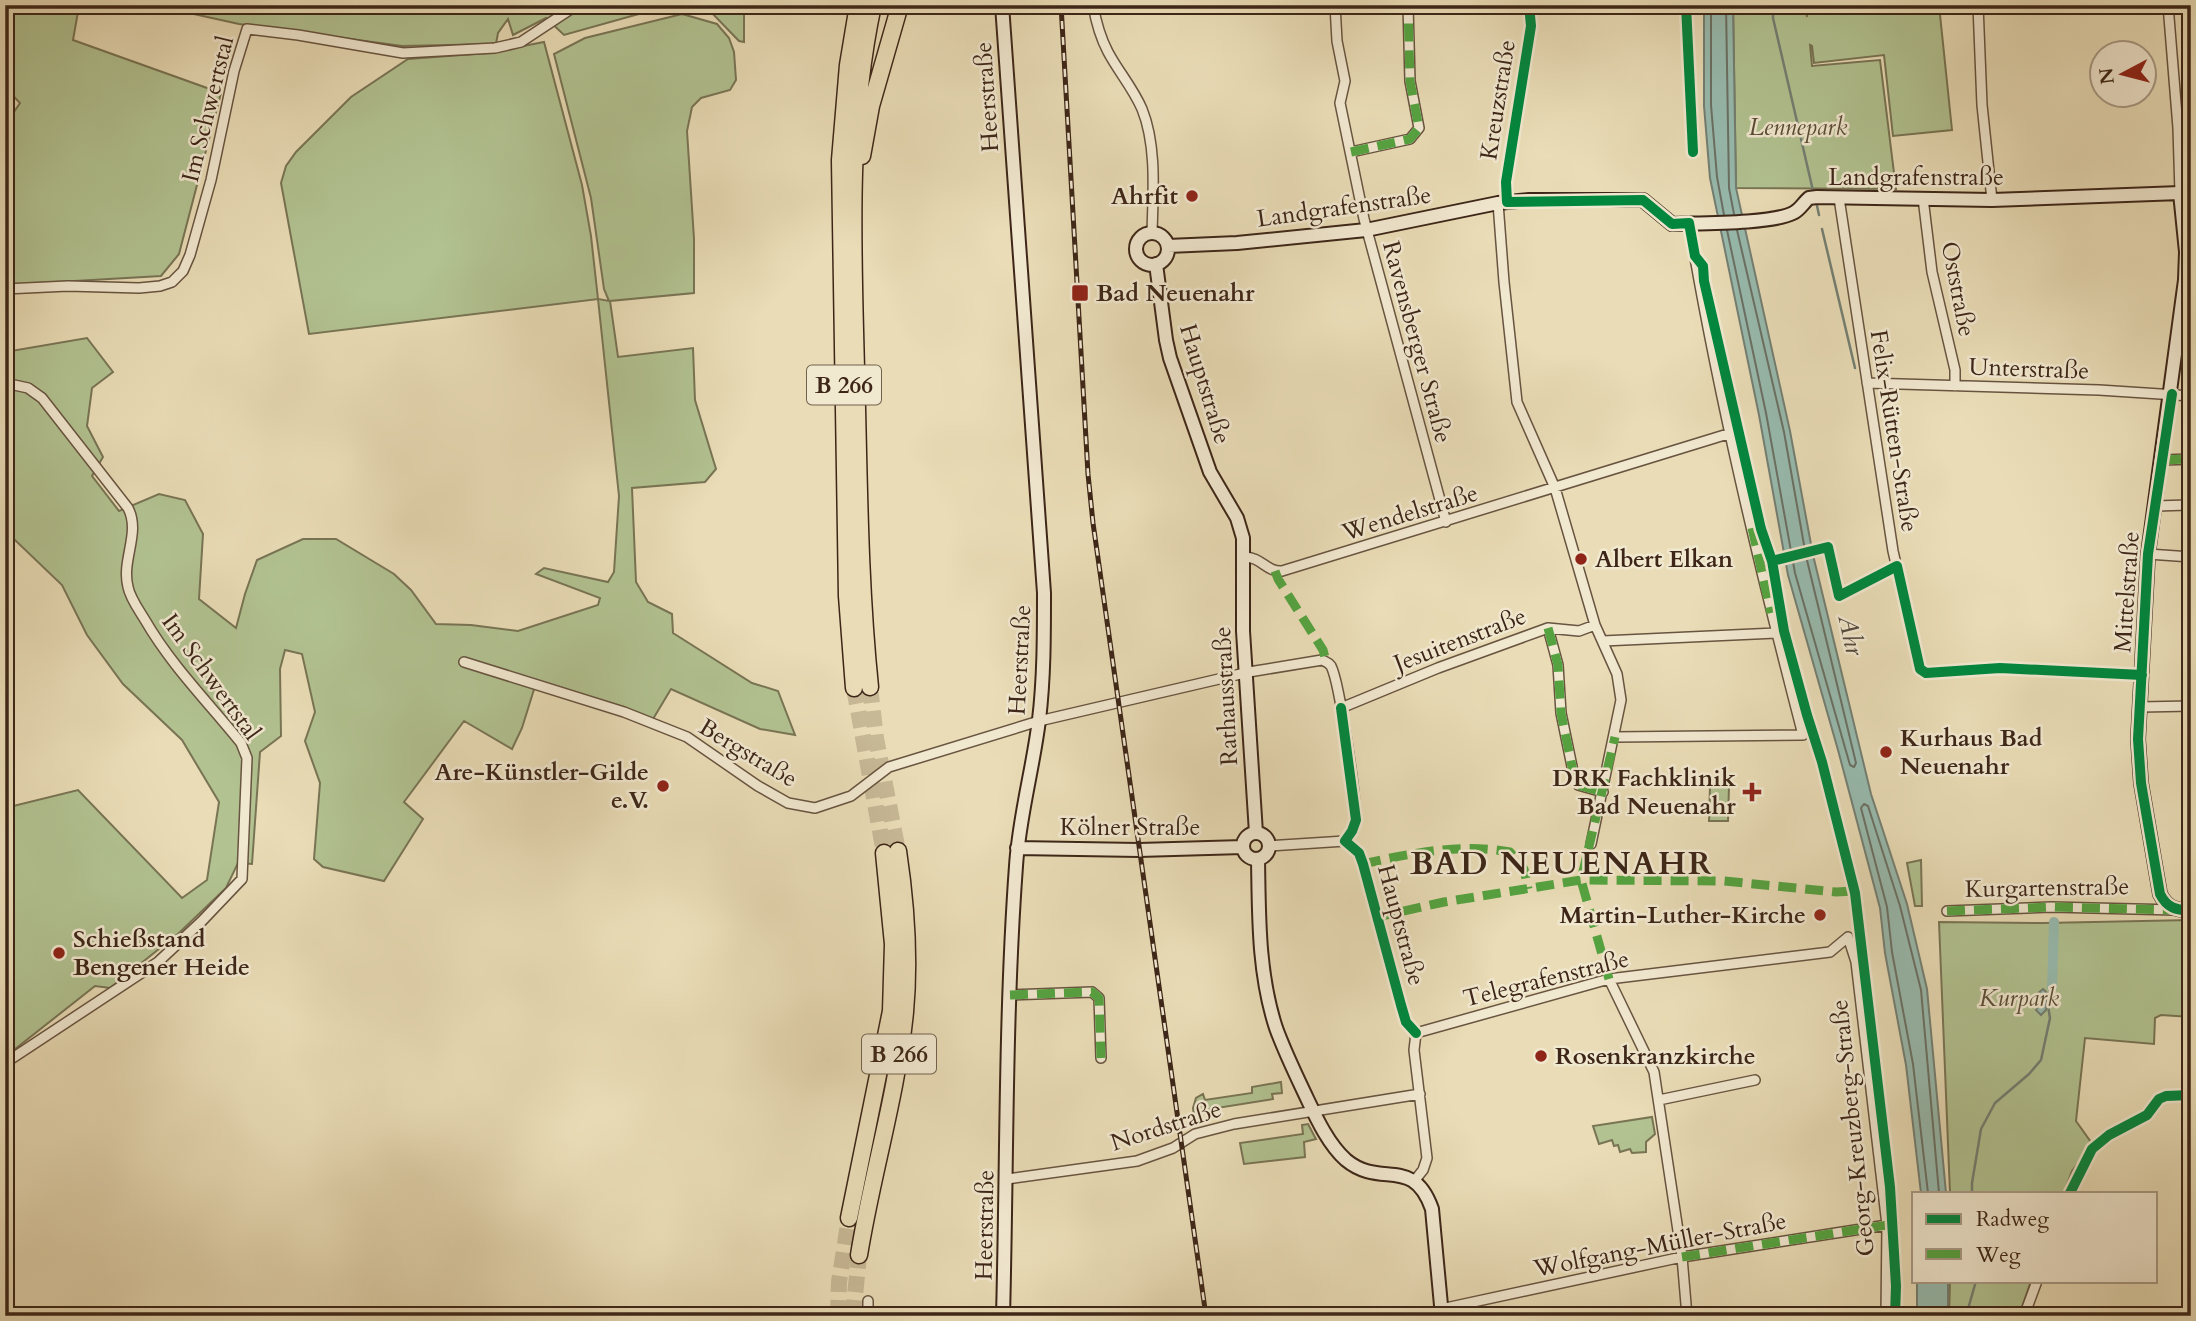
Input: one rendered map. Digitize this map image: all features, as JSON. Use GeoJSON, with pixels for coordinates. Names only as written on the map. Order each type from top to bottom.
{"type":"FeatureCollection","features":[{"type":"Feature","properties":{"kind":"highway","name":"B 266"},"geometry":{"type":"LineString","coordinates":[[858,5],[845,93],[840,185],[847,596],[862,688],[862,580],[852,203],[855,129],[862,63],[873,5]]}},
{"type":"Feature","properties":{"kind":"highway","name":"B 266"},"geometry":{"type":"LineString","coordinates":[[852,203],[860,175],[871,106],[900,5]]}},
{"type":"Feature","properties":{"kind":"highway","name":"B 266"},"geometry":{"type":"LineString","coordinates":[[849,1219],[891,1011],[891,852],[907,943],[905,1011],[901,1046],[859,1255]]}},
{"type":"Feature","properties":{"kind":"street","name":"Im Schwertstal"},"geometry":{"type":"LineString","coordinates":[[5,289],[160,286],[172,282],[183,271],[211,180],[234,72],[247,29],[403,53],[495,48],[522,42],[577,5]]}},
{"type":"Feature","properties":{"kind":"street","name":"Heerstraße"},"geometry":{"type":"LineString","coordinates":[[1002,5],[1044,593],[1044,660],[1039,720],[1017,848],[1010,995],[1003,1316]]}},
{"type":"Feature","properties":{"kind":"street"},"geometry":{"type":"LineString","coordinates":[[1093,5],[1098,29],[1105,45],[1141,106],[1147,125],[1154,193],[1152,233]]}},
{"type":"Feature","properties":{"kind":"street","name":"Ravensberger Straße"},"geometry":{"type":"LineString","coordinates":[[1335,5],[1337,41],[1345,80],[1340,103],[1366,230],[1446,522]]}},
{"type":"Feature","properties":{"kind":"street"},"geometry":{"type":"LineString","coordinates":[[1351,152],[1410,139],[1419,128],[1410,81],[1408,5]]}},
{"type":"Feature","properties":{"kind":"street","name":"Kreuzstraße"},"geometry":{"type":"LineString","coordinates":[[1529,5],[1531,26],[1502,202],[1505,295],[1517,402],[1555,488],[1595,625],[1617,674],[1621,700],[1604,792],[1591,844]]}},
{"type":"Feature","properties":{"kind":"street"},"geometry":{"type":"LineString","coordinates":[[1978,5],[1982,105],[1992,200]]}},
{"type":"Feature","properties":{"kind":"street","name":"Mittelstraße"},"geometry":{"type":"LineString","coordinates":[[2168,5],[2186,252],[2185,280],[2172,394],[2148,554],[2138,739],[2141,783],[2158,887],[2165,903],[2176,910]]}},
{"type":"Feature","properties":{"kind":"street"},"geometry":{"type":"LineString","coordinates":[[2178,128],[2191,131]]}},
{"type":"Feature","properties":{"kind":"street","name":"Landgrafenstraße"},"geometry":{"type":"LineString","coordinates":[[1168,246],[1237,243],[1366,230],[1502,202],[1643,200],[1672,224],[1759,220],[1790,215],[1815,197],[1992,200],[2180,193]]}},
{"type":"Feature","properties":{"kind":"street","name":"Felix-Rütten-Straße"},"geometry":{"type":"LineString","coordinates":[[1839,198],[1893,551],[1920,669],[1926,673],[2008,668],[2142,675]]}},
{"type":"Feature","properties":{"kind":"street","name":"Oststraße"},"geometry":{"type":"LineString","coordinates":[[1923,198],[1932,272],[1955,370],[1955,386]]}},
{"type":"Feature","properties":{"kind":"street"},"geometry":{"type":"LineString","coordinates":[[1615,737],[1802,735],[1776,633],[1709,334],[1689,223]]}},
{"type":"Feature","properties":{"kind":"street"},"geometry":{"type":"LineString","coordinates":[[1152,233],[1163,238],[1168,246],[1165,258],[1156,264],[1143,262],[1137,250],[1141,238],[1152,233]]}},
{"type":"Feature","properties":{"kind":"street","name":"Hauptstraße"},"geometry":{"type":"LineString","coordinates":[[1156,264],[1170,358],[1210,472],[1240,527],[1244,557]]}},
{"type":"Feature","properties":{"kind":"street","name":"Im Schwertstal"},"geometry":{"type":"LineString","coordinates":[[5,383],[28,388],[42,398],[89,462],[128,508],[133,518],[126,566],[128,588],[162,650],[241,743],[247,758],[242,879],[158,962],[5,1063]]}},
{"type":"Feature","properties":{"kind":"street","name":"Unterstraße"},"geometry":{"type":"LineString","coordinates":[[1867,383],[2191,396]]}},
{"type":"Feature","properties":{"kind":"street","name":"Wendelstraße"},"geometry":{"type":"LineString","coordinates":[[1244,557],[1258,559],[1275,572],[1731,433]]}},
{"type":"Feature","properties":{"kind":"street"},"geometry":{"type":"LineString","coordinates":[[2163,460],[2191,459]]}},
{"type":"Feature","properties":{"kind":"street"},"geometry":{"type":"LineString","coordinates":[[2156,506],[2188,505]]}},
{"type":"Feature","properties":{"kind":"street"},"geometry":{"type":"LineString","coordinates":[[2148,554],[2191,557]]}},
{"type":"Feature","properties":{"kind":"street","name":"Rathausstraße"},"geometry":{"type":"LineString","coordinates":[[1244,557],[1243,631],[1256,833]]}},
{"type":"Feature","properties":{"kind":"street","name":"Jesuitenstraße"},"geometry":{"type":"LineString","coordinates":[[1341,708],[1438,668],[1548,628],[1578,631],[1595,625]]}},
{"type":"Feature","properties":{"kind":"street"},"geometry":{"type":"LineString","coordinates":[[1548,628],[1558,665],[1561,713],[1574,781],[1578,785],[1604,792]]}},
{"type":"Feature","properties":{"kind":"street"},"geometry":{"type":"LineString","coordinates":[[1603,641],[1776,633]]}},
{"type":"Feature","properties":{"kind":"street","name":"Bergstraße"},"geometry":{"type":"LineString","coordinates":[[464,662],[624,712],[687,737],[758,786],[788,803],[815,808],[851,796],[890,767],[1039,720],[1318,660],[1326,661],[1331,667],[1341,708]]}},
{"type":"Feature","properties":{"kind":"street"},"geometry":{"type":"LineString","coordinates":[[2141,707],[2191,706]]}},
{"type":"Feature","properties":{"kind":"street"},"geometry":{"type":"LineString","coordinates":[[1269,846],[1345,841],[1352,831],[1356,820],[1341,708]]}},
{"type":"Feature","properties":{"kind":"street"},"geometry":{"type":"LineString","coordinates":[[1256,833],[1264,836],[1269,846],[1266,853],[1258,859],[1248,856],[1243,847],[1245,839],[1256,833]]}},
{"type":"Feature","properties":{"kind":"street","name":"Hauptstraße"},"geometry":{"type":"LineString","coordinates":[[1345,841],[1359,853],[1406,1022],[1416,1033],[1414,1050],[1427,1158],[1423,1170],[1415,1180]]}},
{"type":"Feature","properties":{"kind":"street","name":"Kölner Straße"},"geometry":{"type":"LineString","coordinates":[[1017,848],[1139,850],[1243,847]]}},
{"type":"Feature","properties":{"kind":"street"},"geometry":{"type":"LineString","coordinates":[[1258,859],[1259,932],[1269,1004],[1280,1038],[1313,1112],[1329,1140],[1345,1159],[1362,1170],[1415,1180],[1427,1194],[1432,1209],[1441,1312]]}},
{"type":"Feature","properties":{"kind":"street","name":"Kurgartenstraße"},"geometry":{"type":"LineString","coordinates":[[1947,911],[2051,907],[2191,911]]}},
{"type":"Feature","properties":{"kind":"street","name":"Telegrafenstraße"},"geometry":{"type":"LineString","coordinates":[[1416,1033],[1609,979],[1830,952],[1848,937]]}},
{"type":"Feature","properties":{"kind":"street","name":"Georg-Kreuzberg-Straße"},"geometry":{"type":"LineString","coordinates":[[1848,937],[1856,962],[1887,1224],[1886,1316]]}},
{"type":"Feature","properties":{"kind":"street"},"geometry":{"type":"LineString","coordinates":[[1609,979],[1654,1072],[1682,1257],[1687,1316]]}},
{"type":"Feature","properties":{"kind":"street"},"geometry":{"type":"LineString","coordinates":[[1010,995],[1092,992],[1099,998],[1101,1058]]}},
{"type":"Feature","properties":{"kind":"street"},"geometry":{"type":"LineString","coordinates":[[1659,1100],[1755,1080]]}},
{"type":"Feature","properties":{"kind":"street","name":"Nordstraße"},"geometry":{"type":"LineString","coordinates":[[1007,1179],[1137,1161],[1173,1149],[1195,1134],[1234,1124],[1420,1094]]}},
{"type":"Feature","properties":{"kind":"street"},"geometry":{"type":"LineString","coordinates":[[2070,1192],[2092,1149],[2100,1142],[2147,1115],[2159,1099],[2166,1096],[2191,1095]]}},
{"type":"Feature","properties":{"kind":"street","name":"Wolfgang-Müller-Straße"},"geometry":{"type":"LineString","coordinates":[[1441,1312],[1682,1257],[1887,1224]]}},
{"type":"Feature","properties":{"kind":"street"},"geometry":{"type":"LineString","coordinates":[[2024,1316],[2037,1282]]}},
{"type":"Feature","properties":{"kind":"street"},"geometry":{"type":"LineString","coordinates":[[868,1301],[868,1316]]}},
{"type":"Feature","properties":{"kind":"green space"},"geometry":{"type":"Polygon","coordinates":[[[5,5],[79,6],[73,40],[221,93],[179,254],[161,276],[5,285],[5,125],[20,103],[5,87],[5,5]]]}},
{"type":"Feature","properties":{"kind":"green space"},"geometry":{"type":"Polygon","coordinates":[[[190,5],[671,5],[564,35],[546,18],[513,35],[508,19],[498,33],[496,44],[402,46],[239,24],[189,13],[190,5]]]}},
{"type":"Feature","properties":{"kind":"green space"},"geometry":{"type":"Polygon","coordinates":[[[693,5],[723,5],[744,9],[744,42],[739,41],[712,13],[693,5]]]}},
{"type":"Feature","properties":{"kind":"green space","name":"Lennepark"},"geometry":{"type":"Polygon","coordinates":[[[1733,5],[1805,5],[1807,17],[1806,5],[1939,5],[1952,130],[1893,136],[1884,55],[1814,63],[1810,45],[1812,66],[1880,60],[1896,189],[1736,188],[1733,5]]]}},
{"type":"Feature","properties":{"kind":"green space"},"geometry":{"type":"Polygon","coordinates":[[[682,14],[717,24],[729,38],[734,52],[736,80],[730,90],[701,98],[692,107],[687,131],[694,239],[694,293],[610,301],[618,357],[693,348],[695,400],[716,469],[705,482],[632,488],[636,582],[648,602],[672,614],[673,633],[752,683],[778,691],[795,735],[760,729],[671,689],[653,719],[536,683],[522,728],[512,749],[464,721],[404,802],[423,819],[384,881],[323,867],[314,859],[320,783],[305,741],[315,712],[302,654],[285,650],[280,669],[281,736],[260,752],[252,864],[238,863],[226,888],[179,933],[110,988],[95,986],[5,1057],[5,808],[78,790],[182,898],[207,880],[219,802],[182,740],[123,684],[87,635],[62,585],[14,539],[5,535],[5,352],[87,338],[113,372],[92,388],[87,426],[103,457],[92,476],[119,511],[159,494],[185,500],[203,534],[199,599],[236,628],[257,560],[303,539],[336,539],[394,574],[411,590],[436,624],[518,631],[598,605],[600,598],[536,574],[544,568],[608,582],[614,572],[619,496],[598,299],[609,301],[604,289],[591,198],[554,54],[585,38],[682,14]]]}},
{"type":"Feature","properties":{"kind":"green space"},"geometry":{"type":"Polygon","coordinates":[[[544,42],[582,185],[598,299],[309,334],[281,183],[286,166],[296,152],[351,97],[408,59],[488,53],[544,42]]]}},
{"type":"Feature","properties":{"kind":"green space"},"geometry":{"type":"Polygon","coordinates":[[[1710,786],[1729,786],[1728,821],[1709,821],[1710,786]]]}},
{"type":"Feature","properties":{"kind":"green space"},"geometry":{"type":"Polygon","coordinates":[[[1921,860],[1922,906],[1915,906],[1907,863],[1921,860]]]}},
{"type":"Feature","properties":{"kind":"green space","name":"Kurpark"},"geometry":{"type":"Polygon","coordinates":[[[2191,920],[2191,1017],[2161,1015],[2155,1018],[2154,1044],[2085,1038],[2076,1121],[2093,1145],[2072,1171],[2064,1192],[1950,1192],[1939,922],[2191,920]]]}},
{"type":"Feature","properties":{"kind":"green space"},"geometry":{"type":"Polygon","coordinates":[[[1281,1082],[1282,1093],[1272,1094],[1273,1099],[1198,1111],[1199,1116],[1194,1116],[1196,1098],[1203,1094],[1205,1100],[1252,1093],[1252,1087],[1281,1082]]]}},
{"type":"Feature","properties":{"kind":"green space"},"geometry":{"type":"Polygon","coordinates":[[[1652,1117],[1655,1134],[1646,1142],[1646,1152],[1632,1153],[1630,1149],[1620,1152],[1618,1145],[1614,1146],[1612,1140],[1599,1144],[1593,1126],[1652,1117]]]}},
{"type":"Feature","properties":{"kind":"green space"},"geometry":{"type":"Polygon","coordinates":[[[1308,1124],[1316,1139],[1304,1142],[1305,1157],[1244,1164],[1240,1143],[1303,1134],[1302,1125],[1308,1124]]]}},
{"type":"Feature","properties":{"kind":"green space"},"geometry":{"type":"Polygon","coordinates":[[[1950,1282],[2031,1282],[2019,1316],[1949,1316],[1950,1282]]]}},
{"type":"Feature","properties":{"kind":"water"},"geometry":{"type":"Polygon","coordinates":[[[1704,5],[1733,5],[1736,188],[1790,431],[1813,555],[1871,794],[1907,904],[1927,989],[1946,1192],[1921,1192],[1906,1065],[1885,953],[1880,908],[1788,575],[1759,415],[1710,178],[1704,106],[1704,5]]]}},
{"type":"Feature","properties":{"kind":"water"},"geometry":{"type":"Polygon","coordinates":[[[2043,989],[2047,993],[2046,1010],[2041,1015],[2036,1010],[2041,1000],[2037,994],[2043,989]]]}},
{"type":"Feature","properties":{"kind":"water"},"geometry":{"type":"Polygon","coordinates":[[[1917,1282],[1948,1282],[1948,1316],[1917,1316],[1917,1282]]]}},
{"type":"Feature","properties":{"kind":"waterway"},"geometry":{"type":"LineString","coordinates":[[1773,5],[1773,18],[1814,195]]}},
{"type":"Feature","properties":{"kind":"waterway"},"geometry":{"type":"LineString","coordinates":[[1816,201],[1819,215]]}},
{"type":"Feature","properties":{"kind":"waterway"},"geometry":{"type":"LineString","coordinates":[[1822,229],[1855,368]]}},
{"type":"Feature","properties":{"kind":"waterway"},"geometry":{"type":"LineString","coordinates":[[2052,987],[2054,922]]}},
{"type":"Feature","properties":{"kind":"waterway"},"geometry":{"type":"LineString","coordinates":[[1972,1192],[1981,1129],[1995,1103],[2041,1060],[2050,1018],[2048,1006],[2052,987]]}},
{"type":"Feature","properties":{"kind":"waterway"},"geometry":{"type":"LineString","coordinates":[[1966,1316],[1976,1282]]}},
{"type":"Feature","properties":{"kind":"tunnel"},"geometry":{"type":"LineString","coordinates":[[870,687],[876,738],[898,851]]}},
{"type":"Feature","properties":{"kind":"tunnel"},"geometry":{"type":"LineString","coordinates":[[854,688],[884,853]]}},
{"type":"Feature","properties":{"kind":"tunnel"},"geometry":{"type":"LineString","coordinates":[[838,1316],[839,1282],[849,1218]]}},
{"type":"Feature","properties":{"kind":"tunnel"},"geometry":{"type":"LineString","coordinates":[[853,1316],[859,1255]]}},
{"type":"Feature","properties":{"kind":"railway"},"geometry":{"type":"LineString","coordinates":[[1061,5],[1093,523],[1206,1316]]}},
{"type":"Feature","properties":{"kind":"marked path"},"geometry":{"type":"LineString","coordinates":[[1351,152],[1410,139],[1419,128],[1410,81],[1408,5]]}},
{"type":"Feature","properties":{"kind":"marked path"},"geometry":{"type":"LineString","coordinates":[[2163,460],[2191,459]]}},
{"type":"Feature","properties":{"kind":"marked path"},"geometry":{"type":"LineString","coordinates":[[1752,528],[1771,613]]}},
{"type":"Feature","properties":{"kind":"marked path"},"geometry":{"type":"LineString","coordinates":[[1275,571],[1323,650],[1326,661]]}},
{"type":"Feature","properties":{"kind":"marked path"},"geometry":{"type":"LineString","coordinates":[[1548,628],[1558,665],[1561,713],[1575,781],[1578,785],[1603,792]]}},
{"type":"Feature","properties":{"kind":"marked path"},"geometry":{"type":"LineString","coordinates":[[1609,979],[1581,880],[1615,737]]}},
{"type":"Feature","properties":{"kind":"marked path"},"geometry":{"type":"LineString","coordinates":[[1363,864],[1418,853],[1492,849],[1510,852],[1524,869],[1528,889]]}},
{"type":"Feature","properties":{"kind":"marked path"},"geometry":{"type":"LineString","coordinates":[[1377,917],[1444,902],[1581,880],[1724,881],[1836,892],[1855,891]]}},
{"type":"Feature","properties":{"kind":"marked path"},"geometry":{"type":"LineString","coordinates":[[1947,911],[2051,907],[2174,910]]}},
{"type":"Feature","properties":{"kind":"marked path"},"geometry":{"type":"LineString","coordinates":[[1010,995],[1092,992],[1099,998],[1101,1058]]}},
{"type":"Feature","properties":{"kind":"marked path"},"geometry":{"type":"LineString","coordinates":[[1682,1257],[1887,1225]]}},
{"type":"Feature","properties":{"kind":"cycle path"},"geometry":{"type":"LineString","coordinates":[[1529,5],[1531,26],[1506,182],[1507,202],[1643,200],[1672,224],[1689,223],[1695,256],[1703,266],[1704,281],[1761,529],[1772,561],[1784,631],[1822,762],[1855,893],[1890,1187],[1896,1286],[1895,1316]]}},
{"type":"Feature","properties":{"kind":"cycle path"},"geometry":{"type":"LineString","coordinates":[[1686,5],[1693,152]]}},
{"type":"Feature","properties":{"kind":"cycle path"},"geometry":{"type":"LineString","coordinates":[[2172,394],[2148,554],[2138,739],[2141,783],[2160,894],[2172,907],[2191,911]]}},
{"type":"Feature","properties":{"kind":"cycle path"},"geometry":{"type":"LineString","coordinates":[[1772,561],[1828,547],[1839,596],[1897,566],[1920,669],[1926,673],[2000,668],[2142,675]]}},
{"type":"Feature","properties":{"kind":"cycle path"},"geometry":{"type":"LineString","coordinates":[[1341,708],[1356,820],[1345,841],[1359,853],[1406,1022],[1416,1033]]}},
{"type":"Feature","properties":{"kind":"cycle path"},"geometry":{"type":"LineString","coordinates":[[2070,1192],[2092,1149],[2109,1135],[2147,1115],[2159,1099],[2166,1096],[2191,1095]]}},
{"type":"Feature","properties":{"kind":"place","name":"Ahrfit"},"geometry":{"type":"Point","coordinates":[1192,196]}},
{"type":"Feature","properties":{"kind":"place","name":"Bad Neuenahr"},"geometry":{"type":"Point","coordinates":[1080,293]}},
{"type":"Feature","properties":{"kind":"place","name":"Albert Elkan"},"geometry":{"type":"Point","coordinates":[1581,559]}},
{"type":"Feature","properties":{"kind":"place","name":"Kurhaus Bad Neuenahr"},"geometry":{"type":"Point","coordinates":[1886,752]}},
{"type":"Feature","properties":{"kind":"place","name":"Are-Künstler-Gilde e.V."},"geometry":{"type":"Point","coordinates":[663,786]}},
{"type":"Feature","properties":{"kind":"place","name":"DRK Fachklinik Bad Neuenahr"},"geometry":{"type":"Point","coordinates":[1752,792]}},
{"type":"Feature","properties":{"kind":"place","name":"Martin-Luther-Kirche"},"geometry":{"type":"Point","coordinates":[1820,915]}},
{"type":"Feature","properties":{"kind":"place","name":"Schießstand Bengener Heide"},"geometry":{"type":"Point","coordinates":[59,953]}},
{"type":"Feature","properties":{"kind":"place","name":"Rosenkranzkirche"},"geometry":{"type":"Point","coordinates":[1541,1056]}},
{"type":"Feature","properties":{"kind":"district","name":"BAD NEUENAHR"},"geometry":{"type":"Point","coordinates":[1562,864]}},
{"type":"Feature","properties":{"kind":"water label","name":"Ahr"},"geometry":{"type":"Point","coordinates":[1851,635]}}]}
